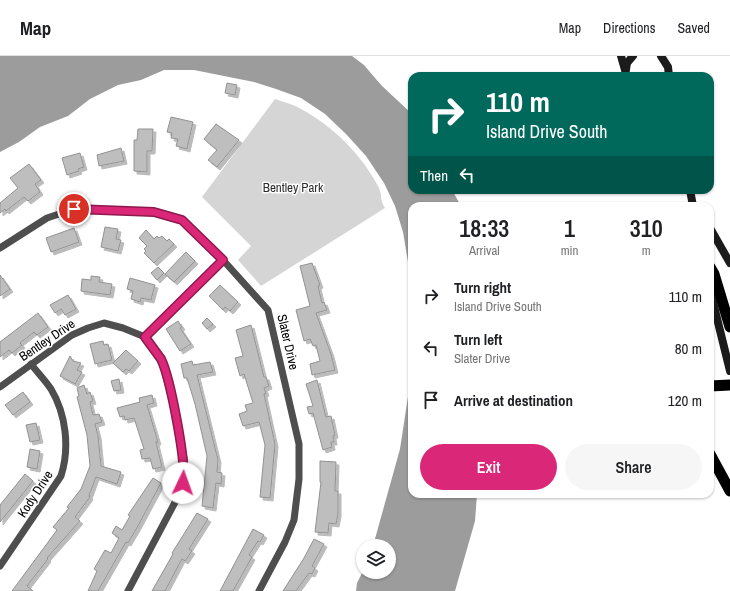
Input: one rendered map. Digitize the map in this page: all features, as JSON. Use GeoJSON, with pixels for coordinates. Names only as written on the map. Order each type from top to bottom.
{"type":"FeatureCollection","features":[{"type":"Feature","properties":{"kind":"highway"},"geometry":{"type":"LineString","coordinates":[[714,274],[730,327]]}},
{"type":"Feature","properties":{"kind":"highway"},"geometry":{"type":"LineString","coordinates":[[714,386],[730,385]]}},
{"type":"Feature","properties":{"kind":"highway"},"geometry":{"type":"LineString","coordinates":[[714,461],[730,491]]}},
{"type":"Feature","properties":{"kind":"main road"},"geometry":{"type":"LineString","coordinates":[[621,56],[625,72]]}},
{"type":"Feature","properties":{"kind":"main road"},"geometry":{"type":"LineString","coordinates":[[625,72],[627,63],[632,56]]}},
{"type":"Feature","properties":{"kind":"main road"},"geometry":{"type":"LineString","coordinates":[[661,56],[668,67],[669,72]]}},
{"type":"Feature","properties":{"kind":"main road"},"geometry":{"type":"LineString","coordinates":[[714,235],[730,263]]}},
{"type":"Feature","properties":{"kind":"main road"},"geometry":{"type":"LineString","coordinates":[[714,306],[730,371]]}},
{"type":"Feature","properties":{"kind":"street","name":"Slater Drive"},"geometry":{"type":"LineString","coordinates":[[0,248],[47,218],[74,209],[154,212],[182,220],[223,260],[268,310],[299,444],[299,479],[294,520],[285,542],[259,591]]}},
{"type":"Feature","properties":{"kind":"street"},"geometry":{"type":"LineString","coordinates":[[128,591],[181,491],[185,475],[184,458],[162,360],[145,337],[223,260]]}},
{"type":"Feature","properties":{"kind":"street","name":"Bentley Drive"},"geometry":{"type":"LineString","coordinates":[[0,388],[72,335],[88,328],[104,323],[123,328],[145,337]]}},
{"type":"Feature","properties":{"kind":"street","name":"Kody Drive"},"geometry":{"type":"LineString","coordinates":[[0,566],[61,476],[66,463],[65,430],[58,404],[50,388],[31,364]]}},
{"type":"Feature","properties":{"kind":"green space","name":"Bentley Park"},"geometry":{"type":"Polygon","coordinates":[[[275,99],[295,106],[313,116],[335,132],[355,152],[371,174],[379,189],[385,208],[261,286],[238,260],[251,246],[202,197],[275,99]]]}},
{"type":"Feature","properties":{"kind":"shaded area"},"geometry":{"type":"Polygon","coordinates":[[[0,56],[352,56],[364,65],[381,85],[408,110],[408,194],[454,194],[459,202],[408,202],[408,262],[403,232],[395,206],[384,183],[366,156],[325,114],[301,98],[276,89],[254,82],[194,70],[164,70],[141,80],[118,85],[90,99],[68,116],[40,127],[19,142],[0,152],[0,56]]]}},
{"type":"Feature","properties":{"kind":"shaded area"},"geometry":{"type":"Polygon","coordinates":[[[408,397],[408,498],[477,498],[475,521],[455,591],[356,591],[359,579],[396,579],[396,539],[375,539],[400,449],[408,397]]]}},
{"type":"Feature","properties":{"kind":"building"},"geometry":{"type":"Polygon","coordinates":[[[227,83],[237,85],[235,95],[225,93],[227,83]]]}},
{"type":"Feature","properties":{"kind":"building"},"geometry":{"type":"Polygon","coordinates":[[[171,117],[193,122],[187,149],[176,146],[178,139],[171,138],[172,133],[167,132],[171,117]]]}},
{"type":"Feature","properties":{"kind":"building"},"geometry":{"type":"Polygon","coordinates":[[[216,124],[239,140],[217,167],[208,160],[217,150],[204,139],[216,124]]]}},
{"type":"Feature","properties":{"kind":"building"},"geometry":{"type":"Polygon","coordinates":[[[138,129],[153,129],[152,151],[147,151],[147,172],[134,171],[134,140],[137,140],[138,129]]]}},
{"type":"Feature","properties":{"kind":"building"},"geometry":{"type":"Polygon","coordinates":[[[121,148],[124,161],[99,166],[97,155],[121,148]]]}},
{"type":"Feature","properties":{"kind":"building"},"geometry":{"type":"Polygon","coordinates":[[[80,153],[84,167],[78,169],[79,171],[67,175],[62,158],[80,153]]]}},
{"type":"Feature","properties":{"kind":"building"},"geometry":{"type":"Polygon","coordinates":[[[29,164],[41,180],[35,184],[40,192],[28,201],[24,197],[6,211],[5,209],[0,213],[0,203],[18,188],[10,178],[29,164]]]}},
{"type":"Feature","properties":{"kind":"building"},"geometry":{"type":"Polygon","coordinates":[[[105,227],[118,229],[116,239],[121,240],[118,251],[101,247],[105,227]]]}},
{"type":"Feature","properties":{"kind":"building"},"geometry":{"type":"Polygon","coordinates":[[[74,228],[79,242],[51,252],[46,238],[74,228]]]}},
{"type":"Feature","properties":{"kind":"building"},"geometry":{"type":"Polygon","coordinates":[[[146,230],[154,239],[157,236],[159,238],[162,236],[167,241],[169,239],[174,244],[154,263],[144,253],[146,251],[144,249],[147,246],[139,238],[146,230]]]}},
{"type":"Feature","properties":{"kind":"building"},"geometry":{"type":"Polygon","coordinates":[[[186,252],[195,261],[174,282],[165,274],[186,252]]]}},
{"type":"Feature","properties":{"kind":"building"},"geometry":{"type":"Polygon","coordinates":[[[312,263],[320,285],[318,286],[322,303],[324,302],[327,310],[316,313],[331,354],[335,370],[312,375],[310,364],[320,361],[316,345],[313,346],[310,339],[304,341],[296,310],[310,306],[300,266],[312,263]]]}},
{"type":"Feature","properties":{"kind":"building"},"geometry":{"type":"Polygon","coordinates":[[[158,267],[164,273],[157,280],[151,273],[158,267]]]}},
{"type":"Feature","properties":{"kind":"building"},"geometry":{"type":"Polygon","coordinates":[[[0,275],[10,289],[0,296],[0,275]]]}},
{"type":"Feature","properties":{"kind":"building"},"geometry":{"type":"Polygon","coordinates":[[[91,276],[100,277],[99,282],[112,284],[110,295],[81,291],[82,279],[91,280],[91,276]]]}},
{"type":"Feature","properties":{"kind":"building"},"geometry":{"type":"Polygon","coordinates":[[[130,278],[155,285],[151,300],[141,298],[140,302],[131,299],[133,291],[127,289],[130,278]]]}},
{"type":"Feature","properties":{"kind":"building"},"geometry":{"type":"Polygon","coordinates":[[[220,285],[238,302],[230,311],[225,307],[223,310],[209,296],[220,285]]]}},
{"type":"Feature","properties":{"kind":"building"},"geometry":{"type":"Polygon","coordinates":[[[68,295],[76,309],[65,315],[61,309],[55,313],[50,305],[68,295]]]}},
{"type":"Feature","properties":{"kind":"building"},"geometry":{"type":"Polygon","coordinates":[[[38,313],[48,327],[37,335],[34,332],[20,343],[22,345],[12,353],[9,350],[0,357],[0,342],[38,313]]]}},
{"type":"Feature","properties":{"kind":"building"},"geometry":{"type":"Polygon","coordinates":[[[207,318],[213,324],[207,329],[202,323],[207,318]]]}},
{"type":"Feature","properties":{"kind":"building"},"geometry":{"type":"Polygon","coordinates":[[[178,321],[182,327],[180,328],[191,344],[180,351],[166,329],[178,321]]]}},
{"type":"Feature","properties":{"kind":"building"},"geometry":{"type":"Polygon","coordinates":[[[251,325],[264,377],[266,377],[269,386],[264,388],[266,393],[264,394],[275,444],[270,498],[260,497],[265,445],[259,422],[243,426],[239,414],[247,411],[245,405],[253,403],[244,374],[240,376],[235,358],[243,356],[236,330],[251,325]]]}},
{"type":"Feature","properties":{"kind":"building"},"geometry":{"type":"Polygon","coordinates":[[[103,341],[104,345],[108,344],[112,360],[95,364],[90,344],[103,341]]]}},
{"type":"Feature","properties":{"kind":"building"},"geometry":{"type":"Polygon","coordinates":[[[126,350],[138,361],[129,371],[126,369],[123,372],[113,363],[126,350]]]}},
{"type":"Feature","properties":{"kind":"building"},"geometry":{"type":"Polygon","coordinates":[[[70,356],[73,361],[81,363],[77,370],[82,372],[75,384],[60,376],[70,356]]]}},
{"type":"Feature","properties":{"kind":"building"},"geometry":{"type":"Polygon","coordinates":[[[192,361],[193,365],[210,362],[213,372],[197,375],[218,460],[217,472],[222,473],[221,484],[216,483],[213,508],[202,506],[207,456],[195,404],[187,378],[184,378],[181,364],[192,361]]]}},
{"type":"Feature","properties":{"kind":"building"},"geometry":{"type":"Polygon","coordinates":[[[119,379],[121,390],[114,391],[111,381],[119,379]]]}},
{"type":"Feature","properties":{"kind":"building"},"geometry":{"type":"Polygon","coordinates":[[[317,380],[326,417],[331,416],[335,435],[333,436],[334,442],[331,442],[332,447],[323,450],[313,413],[309,414],[307,407],[313,406],[306,384],[317,380]]]}},
{"type":"Feature","properties":{"kind":"building"},"geometry":{"type":"Polygon","coordinates":[[[84,385],[87,394],[90,392],[93,401],[90,402],[93,415],[99,414],[102,422],[95,424],[98,435],[101,466],[121,472],[117,484],[96,477],[89,496],[90,497],[75,517],[80,521],[47,558],[48,559],[27,586],[33,591],[12,591],[57,530],[53,527],[69,508],[67,507],[81,489],[90,466],[87,435],[77,397],[79,396],[77,388],[84,385]]]}},
{"type":"Feature","properties":{"kind":"building"},"geometry":{"type":"Polygon","coordinates":[[[23,392],[30,402],[13,415],[5,405],[23,392]]]}},
{"type":"Feature","properties":{"kind":"building"},"geometry":{"type":"Polygon","coordinates":[[[152,395],[154,403],[147,405],[158,442],[156,442],[162,467],[153,469],[150,458],[142,459],[140,450],[144,449],[134,418],[125,420],[124,416],[120,417],[117,408],[140,402],[139,398],[152,395]]]}},
{"type":"Feature","properties":{"kind":"building"},"geometry":{"type":"Polygon","coordinates":[[[36,423],[40,440],[30,442],[26,425],[36,423]]]}},
{"type":"Feature","properties":{"kind":"building"},"geometry":{"type":"Polygon","coordinates":[[[30,449],[40,451],[37,469],[27,467],[30,449]]]}},
{"type":"Feature","properties":{"kind":"building"},"geometry":{"type":"Polygon","coordinates":[[[320,461],[336,462],[335,491],[338,491],[338,514],[336,524],[329,523],[328,533],[315,532],[321,482],[320,461]]]}},
{"type":"Feature","properties":{"kind":"building"},"geometry":{"type":"Polygon","coordinates":[[[25,474],[33,481],[0,522],[0,505],[25,474]]]}},
{"type":"Feature","properties":{"kind":"building"},"geometry":{"type":"Polygon","coordinates":[[[153,478],[161,483],[138,526],[128,543],[126,542],[98,591],[88,591],[97,571],[94,569],[105,550],[111,553],[119,538],[112,533],[116,526],[122,530],[130,516],[128,515],[153,478]]]}},
{"type":"Feature","properties":{"kind":"building"},"geometry":{"type":"Polygon","coordinates":[[[197,513],[208,519],[189,549],[192,551],[185,561],[182,559],[165,591],[152,591],[173,554],[172,553],[197,513]]]}},
{"type":"Feature","properties":{"kind":"building"},"geometry":{"type":"Polygon","coordinates":[[[253,529],[264,535],[249,555],[252,557],[233,591],[220,591],[253,529]]]}},
{"type":"Feature","properties":{"kind":"building"},"geometry":{"type":"Polygon","coordinates":[[[314,539],[324,544],[312,566],[315,568],[312,574],[309,573],[296,591],[283,591],[304,558],[314,539]]]}},
{"type":"Feature","properties":{"kind":"route"},"geometry":{"type":"LineString","coordinates":[[74,209],[154,212],[182,220],[223,260],[145,337],[162,360],[184,458],[185,475],[183,483]]}}]}
